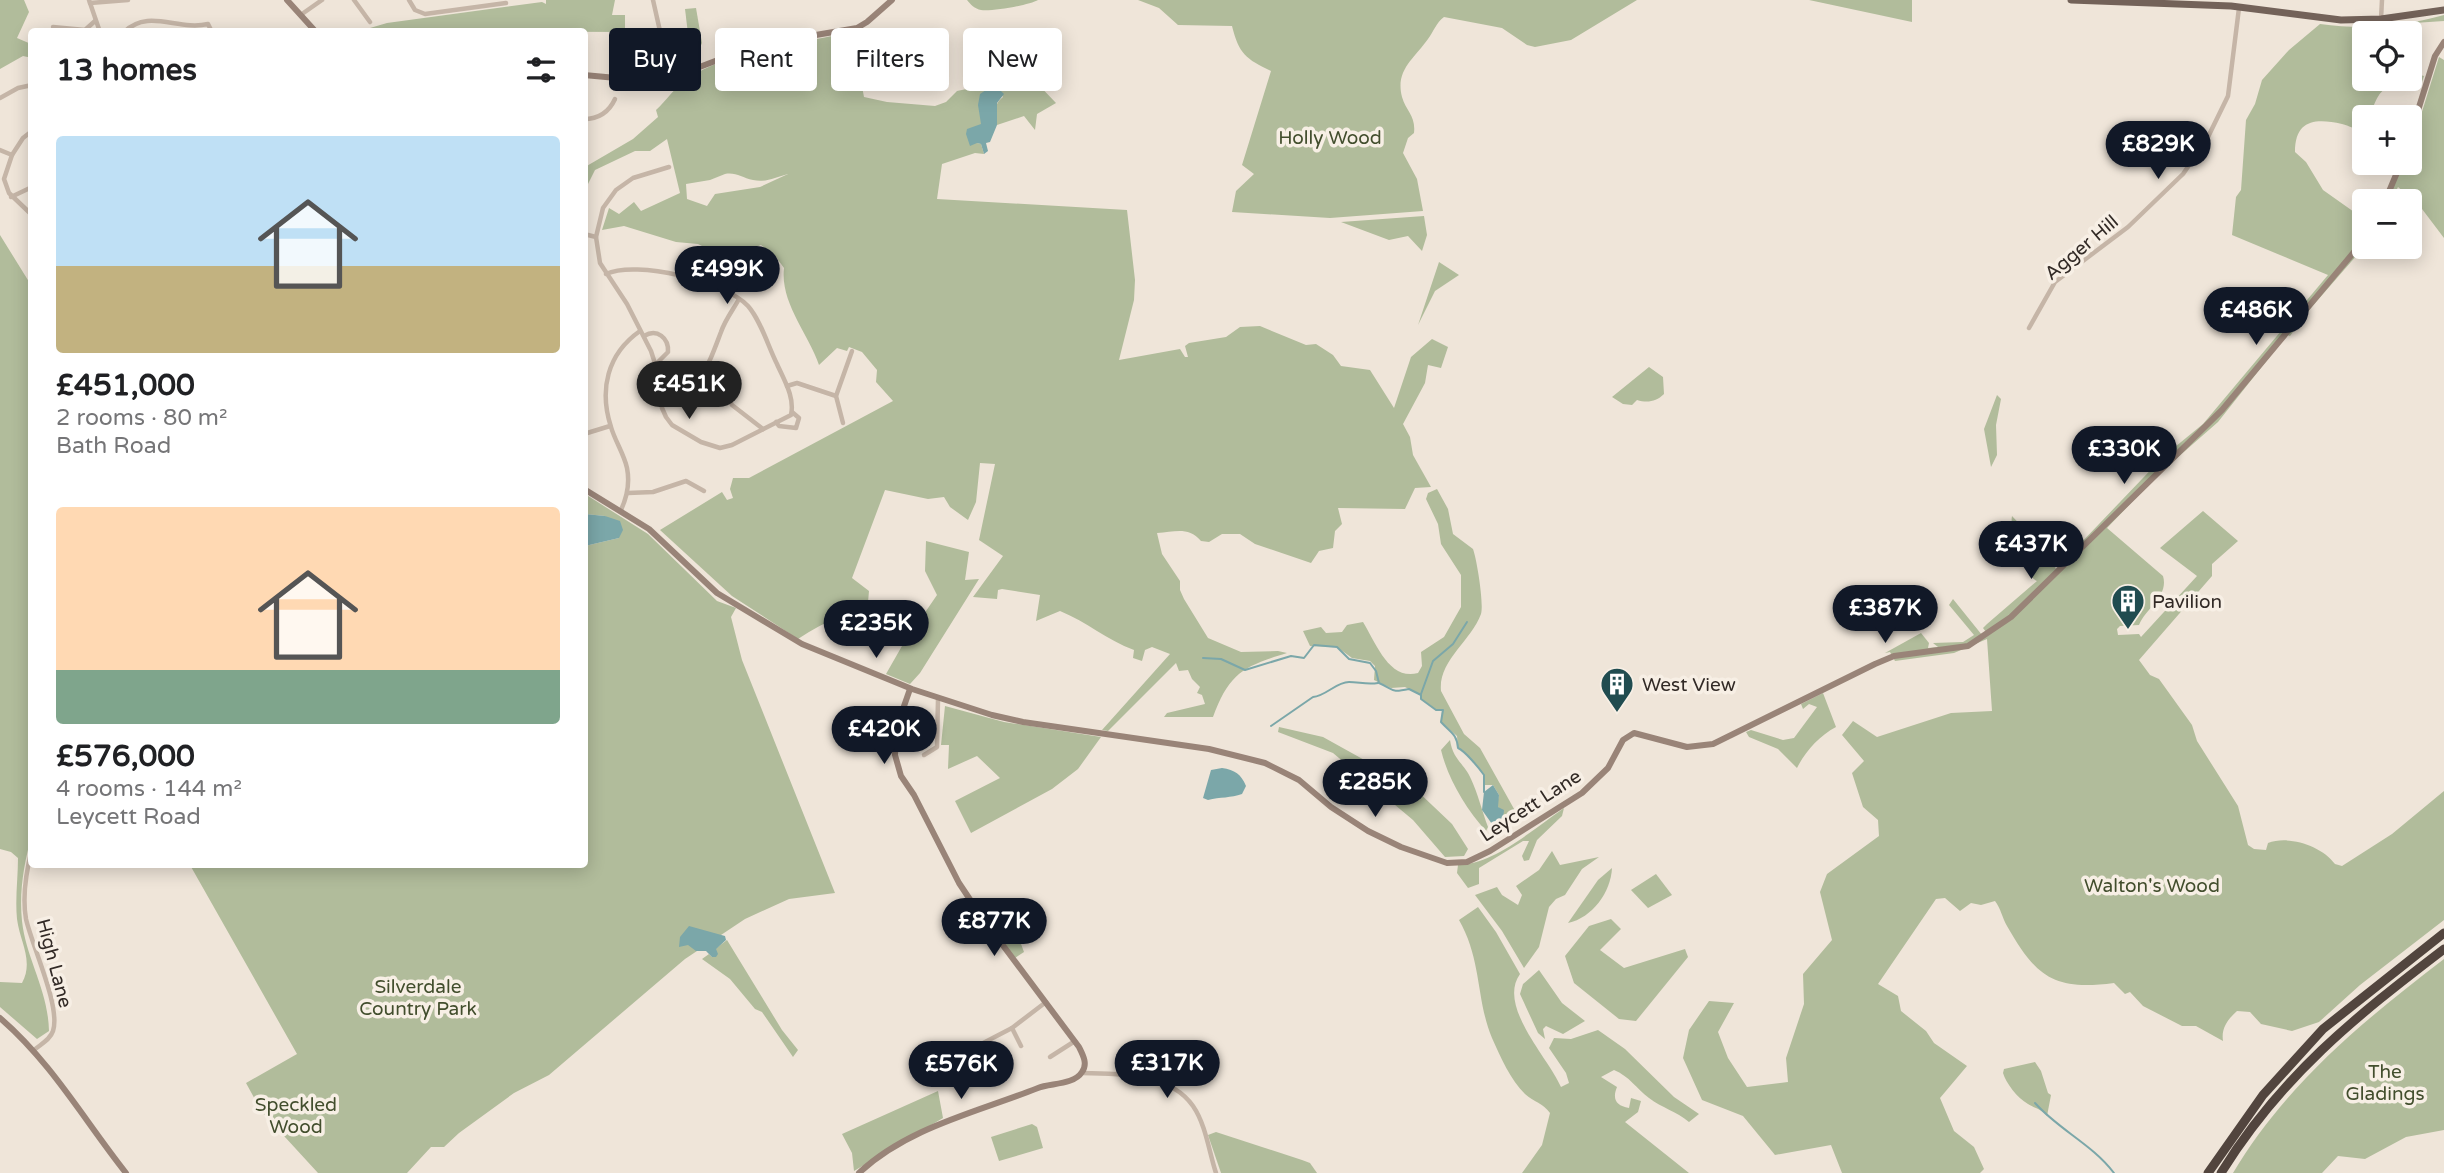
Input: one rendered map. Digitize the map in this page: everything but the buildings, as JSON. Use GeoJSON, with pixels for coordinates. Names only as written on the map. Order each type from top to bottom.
{"type":"FeatureCollection","features":[{"type":"Feature","properties":{"kind":"highway"},"geometry":{"type":"LineString","coordinates":[[2208,1173],[2263,1095],[2323,1029],[2444,933]]}},
{"type":"Feature","properties":{"kind":"highway"},"geometry":{"type":"LineString","coordinates":[[2221,1173],[2266,1110],[2310,1060],[2357,1016],[2444,949]]}},
{"type":"Feature","properties":{"kind":"main road"},"geometry":{"type":"LineString","coordinates":[[2071,0],[2233,4],[2341,20],[2381,19],[2444,10]]}},
{"type":"Feature","properties":{"kind":"street"},"geometry":{"type":"LineString","coordinates":[[98,28],[89,2],[128,0]]}},
{"type":"Feature","properties":{"kind":"street"},"geometry":{"type":"LineString","coordinates":[[287,0],[313,28]]}},
{"type":"Feature","properties":{"kind":"street"},"geometry":{"type":"LineString","coordinates":[[302,14],[322,0]]}},
{"type":"Feature","properties":{"kind":"street"},"geometry":{"type":"LineString","coordinates":[[354,0],[370,22]]}},
{"type":"Feature","properties":{"kind":"street"},"geometry":{"type":"LineString","coordinates":[[409,0],[415,10],[425,14],[502,3]]}},
{"type":"Feature","properties":{"kind":"street"},"geometry":{"type":"LineString","coordinates":[[653,0],[659,28]]}},
{"type":"Feature","properties":{"kind":"street"},"geometry":{"type":"LineString","coordinates":[[701,68],[757,46],[857,28],[892,0]]}},
{"type":"Feature","properties":{"kind":"street"},"geometry":{"type":"LineString","coordinates":[[2381,19],[2382,0]]}},
{"type":"Feature","properties":{"kind":"street","name":"Agger Hill"},"geometry":{"type":"LineString","coordinates":[[2029,328],[2055,282],[2128,227],[2183,174],[2218,121],[2228,96],[2233,4]]}},
{"type":"Feature","properties":{"kind":"street"},"geometry":{"type":"LineString","coordinates":[[130,28],[138,22],[148,20],[190,27],[208,24],[210,28]]}},
{"type":"Feature","properties":{"kind":"street"},"geometry":{"type":"LineString","coordinates":[[87,28],[95,21]]}},
{"type":"Feature","properties":{"kind":"street"},"geometry":{"type":"LineString","coordinates":[[53,27],[64,28]]}},
{"type":"Feature","properties":{"kind":"street"},"geometry":{"type":"LineString","coordinates":[[2419,105],[2435,56],[2444,42]]}},
{"type":"Feature","properties":{"kind":"street"},"geometry":{"type":"LineString","coordinates":[[588,75],[609,77]]}},
{"type":"Feature","properties":{"kind":"street"},"geometry":{"type":"LineString","coordinates":[[0,98],[28,86]]}},
{"type":"Feature","properties":{"kind":"street"},"geometry":{"type":"LineString","coordinates":[[588,118],[601,115],[611,107],[615,99]]}},
{"type":"Feature","properties":{"kind":"street"},"geometry":{"type":"LineString","coordinates":[[28,134],[12,155],[4,175],[11,197],[20,201],[28,210]]}},
{"type":"Feature","properties":{"kind":"street"},"geometry":{"type":"LineString","coordinates":[[0,150],[12,155]]}},
{"type":"Feature","properties":{"kind":"street"},"geometry":{"type":"LineString","coordinates":[[606,274],[616,269],[648,270],[716,288],[739,299],[749,307],[758,322],[793,405],[791,413],[732,445],[720,448],[709,446],[672,425],[662,408],[655,364],[627,304],[606,274],[600,263],[596,237],[603,208],[616,190],[633,178],[669,167]]}},
{"type":"Feature","properties":{"kind":"street"},"geometry":{"type":"LineString","coordinates":[[11,197],[28,189]]}},
{"type":"Feature","properties":{"kind":"street"},"geometry":{"type":"LineString","coordinates":[[588,235],[596,237]]}},
{"type":"Feature","properties":{"kind":"street","name":"Leycett Lane"},"geometry":{"type":"LineString","coordinates":[[588,491],[621,510],[666,543],[717,593],[795,641],[938,699],[1023,722],[1209,748],[1265,763],[1299,780],[1331,807],[1368,831],[1401,847],[1454,864],[1467,862],[1490,851],[1582,793],[1608,768],[1623,740],[1634,733],[1687,747],[1713,744],[1894,656],[1968,646],[2011,617],[2222,410],[2352,254]]}},
{"type":"Feature","properties":{"kind":"street"},"geometry":{"type":"LineString","coordinates":[[716,288],[717,255]]}},
{"type":"Feature","properties":{"kind":"street"},"geometry":{"type":"LineString","coordinates":[[662,396],[690,386],[708,368],[721,331],[739,299]]}},
{"type":"Feature","properties":{"kind":"street"},"geometry":{"type":"LineString","coordinates":[[621,510],[628,493],[627,468],[610,426],[604,393],[609,368],[628,340],[642,334],[657,334],[664,337],[668,344],[668,352],[655,364]]}},
{"type":"Feature","properties":{"kind":"street"},"geometry":{"type":"LineString","coordinates":[[843,423],[836,396],[852,351]]}},
{"type":"Feature","properties":{"kind":"street"},"geometry":{"type":"LineString","coordinates":[[708,368],[719,380],[732,405],[763,429]]}},
{"type":"Feature","properties":{"kind":"street"},"geometry":{"type":"LineString","coordinates":[[786,386],[797,383],[836,396]]}},
{"type":"Feature","properties":{"kind":"street"},"geometry":{"type":"LineString","coordinates":[[776,422],[779,426],[796,428],[799,418],[791,413]]}},
{"type":"Feature","properties":{"kind":"street"},"geometry":{"type":"LineString","coordinates":[[588,433],[610,426]]}},
{"type":"Feature","properties":{"kind":"street"},"geometry":{"type":"LineString","coordinates":[[628,493],[653,492],[686,481],[704,491]]}},
{"type":"Feature","properties":{"kind":"street"},"geometry":{"type":"LineString","coordinates":[[911,689],[896,729],[895,755],[901,776],[914,795],[959,883],[1084,1056],[1079,1075]]}},
{"type":"Feature","properties":{"kind":"street"},"geometry":{"type":"LineString","coordinates":[[924,755],[937,747],[938,699]]}},
{"type":"Feature","properties":{"kind":"street","name":"High Lane"},"geometry":{"type":"LineString","coordinates":[[29,868],[24,903],[52,1005],[54,1023],[50,1037],[34,1050]]}},
{"type":"Feature","properties":{"kind":"street"},"geometry":{"type":"LineString","coordinates":[[964,1053],[1012,1028],[1046,1002]]}},
{"type":"Feature","properties":{"kind":"street"},"geometry":{"type":"LineString","coordinates":[[0,1018],[34,1050],[71,1095],[126,1173]]}},
{"type":"Feature","properties":{"kind":"street"},"geometry":{"type":"LineString","coordinates":[[1012,1028],[1021,1046]]}},
{"type":"Feature","properties":{"kind":"street"},"geometry":{"type":"LineString","coordinates":[[1050,1057],[1075,1041]]}},
{"type":"Feature","properties":{"kind":"street"},"geometry":{"type":"LineString","coordinates":[[859,1173],[912,1137],[962,1115],[1079,1075],[1146,1078],[1168,1086],[1184,1096],[1194,1107],[1200,1120],[1216,1173]]}},
{"type":"Feature","properties":{"kind":"green space"},"geometry":{"type":"Polygon","coordinates":[[[0,0],[24,0],[29,12],[17,38],[28,43],[28,57],[23,56],[0,69],[0,0]]]}},
{"type":"Feature","properties":{"kind":"green space"},"geometry":{"type":"Polygon","coordinates":[[[546,0],[615,0],[612,15],[625,15],[625,28],[609,28],[609,32],[588,32],[588,28],[370,28],[387,23],[542,2],[546,4],[546,0]]]}},
{"type":"Feature","properties":{"kind":"green space"},"geometry":{"type":"Polygon","coordinates":[[[967,0],[1038,0],[1019,6],[981,10],[967,0]]]}},
{"type":"Feature","properties":{"kind":"green space","name":"Holly Wood"},"geometry":{"type":"Polygon","coordinates":[[[1138,0],[1637,0],[1571,40],[1535,47],[1527,45],[1502,28],[1444,17],[1407,65],[1401,79],[1402,97],[1414,127],[1414,133],[1408,138],[1403,153],[1417,179],[1423,211],[1330,218],[1232,212],[1236,191],[1254,174],[1242,165],[1271,71],[1245,54],[1232,26],[1178,25],[1159,8],[1138,0]]]}},
{"type":"Feature","properties":{"kind":"green space"},"geometry":{"type":"Polygon","coordinates":[[[1809,0],[1912,0],[1912,22],[1809,0]]]}},
{"type":"Feature","properties":{"kind":"green space"},"geometry":{"type":"Polygon","coordinates":[[[696,8],[699,28],[687,28],[685,9],[696,8]]]}},
{"type":"Feature","properties":{"kind":"green space","name":"Walton's Wood"},"geometry":{"type":"Polygon","coordinates":[[[2444,15],[2444,21],[2417,21],[2444,15]]]}},
{"type":"Feature","properties":{"kind":"green space","name":"Walton's Wood"},"geometry":{"type":"Polygon","coordinates":[[[2320,24],[2351,27],[2352,91],[2383,91],[2374,105],[2352,105],[2352,128],[2323,121],[2303,127],[2296,141],[2295,152],[2306,162],[2323,190],[2352,211],[2354,259],[2290,336],[2287,335],[2218,422],[2161,472],[2107,528],[2163,576],[2164,583],[2160,596],[2139,625],[2120,626],[2117,629],[2118,635],[2139,634],[2141,637],[2197,576],[2160,548],[2203,511],[2238,541],[2212,564],[2212,576],[2139,660],[2150,675],[2159,679],[2192,725],[2197,741],[2238,806],[2248,845],[2254,849],[2266,850],[2268,843],[2276,841],[2295,841],[2314,847],[2335,864],[2342,866],[2392,834],[2444,791],[2444,920],[2360,985],[2319,1022],[2292,1031],[2261,1024],[2250,1012],[2237,1011],[2226,1024],[2223,1041],[2196,1026],[2182,1026],[2143,1006],[2130,992],[2125,994],[2114,983],[2076,985],[2049,977],[2038,969],[2017,943],[1995,901],[1981,905],[1971,903],[1960,911],[1945,898],[1936,899],[1878,984],[1898,996],[1901,1011],[1926,1031],[1934,1043],[1967,1066],[1940,1098],[1954,1131],[1974,1147],[1984,1169],[1980,1173],[1842,1173],[1831,1145],[1775,1155],[1743,1116],[1702,1100],[1683,1058],[1689,1030],[1709,1001],[1734,1003],[1718,1032],[1728,1058],[1747,1087],[1788,1082],[1786,1058],[1804,1004],[1803,974],[1832,940],[1820,892],[1827,874],[1879,836],[1878,820],[1863,807],[1852,773],[1864,761],[1842,735],[1853,721],[1877,737],[1951,713],[1992,711],[1987,639],[1954,653],[1895,661],[1890,652],[1885,653],[1921,633],[1929,643],[1928,648],[1938,647],[1933,643],[1963,642],[1974,635],[1949,605],[1953,599],[1982,635],[1986,632],[1983,628],[1987,624],[2037,581],[2027,571],[2019,552],[2012,516],[2045,551],[2056,569],[2164,456],[2203,424],[2328,275],[2232,235],[2236,197],[2241,190],[2246,120],[2255,104],[2262,80],[2289,50],[2320,24]]]}},
{"type":"Feature","properties":{"kind":"green space"},"geometry":{"type":"Polygon","coordinates":[[[831,36],[831,91],[863,91],[864,97],[887,102],[935,106],[946,102],[957,91],[998,91],[981,125],[977,143],[981,144],[984,154],[975,153],[942,164],[937,199],[1127,210],[1135,280],[1134,300],[1119,360],[1180,349],[1185,357],[1188,357],[1185,346],[1189,343],[1226,337],[1240,327],[1260,326],[1306,345],[1316,344],[1333,355],[1341,366],[1370,370],[1394,408],[1411,357],[1432,339],[1448,347],[1441,368],[1428,365],[1425,383],[1403,424],[1410,437],[1413,455],[1431,487],[1415,488],[1405,509],[1338,508],[1342,524],[1335,531],[1333,548],[1319,551],[1311,563],[1255,544],[1240,534],[1222,534],[1209,542],[1201,541],[1186,532],[1157,533],[1162,554],[1180,581],[1184,599],[1208,638],[1241,652],[1287,653],[1260,662],[1240,673],[1225,690],[1213,717],[1164,717],[1167,713],[1205,704],[1202,695],[1197,693],[1200,687],[1188,670],[1179,671],[1176,663],[1108,731],[1102,730],[1170,654],[1152,647],[1145,650],[1142,661],[1133,658],[1134,650],[1060,611],[1036,621],[1040,595],[1002,589],[998,590],[997,599],[973,597],[1003,556],[979,540],[995,464],[980,463],[976,502],[968,520],[950,507],[944,497],[928,499],[885,490],[852,578],[869,591],[868,602],[860,616],[835,619],[798,639],[732,596],[660,530],[722,492],[727,500],[733,498],[730,489],[733,478],[749,478],[893,401],[876,382],[877,370],[862,352],[849,347],[847,351],[837,348],[819,365],[790,306],[784,268],[776,257],[761,245],[736,255],[729,250],[722,256],[698,244],[676,242],[624,226],[602,230],[609,208],[619,214],[634,202],[641,211],[680,193],[667,139],[650,151],[635,151],[595,170],[588,184],[588,165],[633,139],[658,117],[656,110],[673,91],[701,91],[702,70],[715,65],[715,91],[817,91],[817,39],[831,36]],[[725,174],[686,184],[687,199],[707,206],[715,194],[760,187],[788,174],[767,180],[749,179],[736,174],[725,174]]]}},
{"type":"Feature","properties":{"kind":"green space"},"geometry":{"type":"Polygon","coordinates":[[[2439,57],[2444,60],[2444,238],[2422,209],[2422,189],[2387,189],[2395,175],[2422,175],[2422,112],[2439,57]]]}},
{"type":"Feature","properties":{"kind":"green space"},"geometry":{"type":"Polygon","coordinates":[[[1000,91],[1045,91],[1056,103],[1037,114],[1035,130],[1024,116],[997,125],[996,106],[1003,97],[1000,91]]]}},
{"type":"Feature","properties":{"kind":"green space"},"geometry":{"type":"Polygon","coordinates":[[[1424,216],[1427,235],[1422,251],[1408,236],[1389,240],[1341,222],[1424,216]]]}},
{"type":"Feature","properties":{"kind":"green space"},"geometry":{"type":"Polygon","coordinates":[[[0,235],[28,280],[28,852],[21,910],[24,935],[48,1016],[49,1031],[37,1039],[0,1007],[0,982],[22,983],[27,967],[17,919],[18,858],[11,852],[0,849],[0,235]]]}},
{"type":"Feature","properties":{"kind":"green space"},"geometry":{"type":"Polygon","coordinates":[[[1439,262],[1459,275],[1435,291],[1418,325],[1439,262]]]}},
{"type":"Feature","properties":{"kind":"green space"},"geometry":{"type":"Polygon","coordinates":[[[1649,367],[1663,377],[1664,394],[1661,397],[1651,401],[1637,400],[1632,405],[1623,404],[1612,397],[1649,367]]]}},
{"type":"Feature","properties":{"kind":"green space"},"geometry":{"type":"Polygon","coordinates":[[[1997,395],[2001,399],[1996,425],[1997,455],[1991,467],[1984,429],[1997,395]]]}},
{"type":"Feature","properties":{"kind":"green space"},"geometry":{"type":"Polygon","coordinates":[[[1437,489],[1448,509],[1453,534],[1473,549],[1482,601],[1481,614],[1476,624],[1445,670],[1441,691],[1464,734],[1480,748],[1518,816],[1509,822],[1504,822],[1497,804],[1499,795],[1493,785],[1483,785],[1484,775],[1458,748],[1457,736],[1441,722],[1442,710],[1436,710],[1421,699],[1420,695],[1405,687],[1391,688],[1374,680],[1375,666],[1370,661],[1352,658],[1337,647],[1310,646],[1303,631],[1321,627],[1326,633],[1342,632],[1347,625],[1363,622],[1391,666],[1408,674],[1418,673],[1422,666],[1421,652],[1444,637],[1461,607],[1461,575],[1441,544],[1438,524],[1426,499],[1428,493],[1437,489]]]}},
{"type":"Feature","properties":{"kind":"green space","name":"Silverdale Country Park"},"geometry":{"type":"Polygon","coordinates":[[[588,496],[648,534],[717,601],[736,608],[731,617],[742,660],[835,893],[789,899],[745,919],[685,959],[549,1075],[514,1093],[444,1147],[431,1147],[407,1173],[318,1173],[262,1112],[246,1083],[297,1054],[192,868],[588,868],[588,545],[619,538],[605,516],[588,514],[588,496]]]}},
{"type":"Feature","properties":{"kind":"green space"},"geometry":{"type":"Polygon","coordinates":[[[926,541],[969,552],[965,580],[979,579],[920,673],[910,684],[886,674],[937,595],[925,571],[926,541]]]}},
{"type":"Feature","properties":{"kind":"green space"},"geometry":{"type":"Polygon","coordinates":[[[1823,693],[1836,727],[1813,745],[1797,768],[1778,749],[1749,737],[1746,732],[1751,730],[1783,740],[1794,738],[1817,707],[1809,704],[1803,709],[1801,704],[1823,693]]]}},
{"type":"Feature","properties":{"kind":"green space"},"geometry":{"type":"Polygon","coordinates":[[[945,706],[1004,722],[1101,737],[1078,769],[1052,789],[971,833],[955,801],[1000,778],[977,756],[948,769],[949,745],[941,745],[945,706]]]}},
{"type":"Feature","properties":{"kind":"green space"},"geometry":{"type":"Polygon","coordinates":[[[1279,727],[1323,737],[1413,787],[1452,824],[1468,849],[1464,856],[1445,857],[1413,820],[1333,753],[1278,732],[1279,727]]]}},
{"type":"Feature","properties":{"kind":"green space"},"geometry":{"type":"Polygon","coordinates":[[[1450,740],[1473,785],[1488,827],[1486,831],[1465,803],[1448,772],[1441,750],[1450,740]]]}},
{"type":"Feature","properties":{"kind":"green space"},"geometry":{"type":"Polygon","coordinates":[[[1564,808],[1562,816],[1537,840],[1529,860],[1524,861],[1522,856],[1529,841],[1523,841],[1479,868],[1479,884],[1468,888],[1457,873],[1458,865],[1485,859],[1499,852],[1564,808]]]}},
{"type":"Feature","properties":{"kind":"green space"},"geometry":{"type":"Polygon","coordinates":[[[1552,851],[1560,865],[1599,857],[1582,869],[1565,895],[1556,899],[1549,907],[1539,947],[1524,968],[1502,931],[1475,895],[1497,887],[1502,895],[1518,905],[1522,895],[1516,886],[1539,870],[1552,851]]]}},
{"type":"Feature","properties":{"kind":"green space"},"geometry":{"type":"Polygon","coordinates":[[[1612,868],[1608,886],[1599,903],[1585,916],[1568,923],[1598,880],[1612,868]]]}},
{"type":"Feature","properties":{"kind":"green space"},"geometry":{"type":"Polygon","coordinates":[[[1656,874],[1672,895],[1648,908],[1631,890],[1656,874]]]}},
{"type":"Feature","properties":{"kind":"green space"},"geometry":{"type":"Polygon","coordinates":[[[983,901],[1021,944],[1024,952],[1015,958],[976,904],[983,901]]]}},
{"type":"Feature","properties":{"kind":"green space"},"geometry":{"type":"Polygon","coordinates":[[[1478,907],[1520,974],[1515,987],[1519,1016],[1561,1087],[1569,1083],[1566,1073],[1549,1048],[1554,1038],[1571,1039],[1598,1030],[1625,1049],[1674,1097],[1699,1114],[1689,1122],[1654,1101],[1614,1070],[1601,1077],[1617,1087],[1615,1098],[1621,1106],[1629,1108],[1631,1098],[1641,1101],[1638,1112],[1625,1122],[1689,1173],[1522,1173],[1542,1145],[1550,1113],[1525,1094],[1515,1082],[1487,1024],[1472,950],[1459,920],[1478,907]]]}},
{"type":"Feature","properties":{"kind":"green space"},"geometry":{"type":"Polygon","coordinates":[[[1611,919],[1621,929],[1600,950],[1624,968],[1685,949],[1688,957],[1636,1021],[1619,1019],[1574,983],[1565,956],[1589,926],[1611,919]]]}},
{"type":"Feature","properties":{"kind":"green space"},"geometry":{"type":"Polygon","coordinates":[[[727,940],[782,1030],[798,1050],[793,1057],[762,1012],[755,1009],[730,979],[702,959],[709,954],[712,957],[715,949],[727,940]]]}},
{"type":"Feature","properties":{"kind":"green space","name":"The Gladings"},"geometry":{"type":"Polygon","coordinates":[[[2444,959],[2444,1130],[2406,1137],[2365,1159],[2338,1156],[2322,1173],[2233,1173],[2277,1111],[2328,1056],[2384,1006],[2444,959]]]}},
{"type":"Feature","properties":{"kind":"green space"},"geometry":{"type":"Polygon","coordinates":[[[1539,970],[1562,1003],[1585,1021],[1563,1034],[1546,1026],[1543,1029],[1545,1039],[1538,1033],[1520,994],[1523,984],[1539,970]]]}},
{"type":"Feature","properties":{"kind":"green space"},"geometry":{"type":"Polygon","coordinates":[[[2035,1062],[2051,1095],[2047,1116],[2020,1098],[2009,1086],[2003,1073],[2004,1069],[2035,1062]]]}},
{"type":"Feature","properties":{"kind":"green space"},"geometry":{"type":"Polygon","coordinates":[[[938,1091],[943,1118],[854,1171],[852,1153],[842,1134],[938,1091]]]}},
{"type":"Feature","properties":{"kind":"green space"},"geometry":{"type":"Polygon","coordinates":[[[1032,1124],[1037,1127],[1043,1148],[999,1161],[991,1137],[1032,1124]]]}},
{"type":"Feature","properties":{"kind":"green space"},"geometry":{"type":"Polygon","coordinates":[[[1216,1132],[1310,1163],[1317,1173],[1221,1173],[1208,1135],[1216,1132]]]}},
{"type":"Feature","properties":{"kind":"water"},"geometry":{"type":"Polygon","coordinates":[[[984,91],[1001,91],[1004,94],[997,103],[997,125],[990,142],[986,143],[988,151],[984,154],[981,144],[970,146],[966,134],[967,129],[981,124],[978,105],[980,94],[984,91]]]}},
{"type":"Feature","properties":{"kind":"water"},"geometry":{"type":"Polygon","coordinates":[[[588,514],[620,521],[623,530],[619,538],[588,545],[588,514]]]}},
{"type":"Feature","properties":{"kind":"water"},"geometry":{"type":"Polygon","coordinates":[[[1222,768],[1234,771],[1242,778],[1246,786],[1242,794],[1208,800],[1203,798],[1211,770],[1222,768]]]}},
{"type":"Feature","properties":{"kind":"water"},"geometry":{"type":"Polygon","coordinates":[[[1493,785],[1499,795],[1498,807],[1504,810],[1503,819],[1497,827],[1482,810],[1484,792],[1493,785]]]}},
{"type":"Feature","properties":{"kind":"water"},"geometry":{"type":"Polygon","coordinates":[[[689,926],[725,936],[726,940],[716,949],[716,957],[706,951],[696,951],[688,945],[679,947],[680,937],[689,926]]]}},
{"type":"Feature","properties":{"kind":"waterway"},"geometry":{"type":"LineString","coordinates":[[1421,694],[1433,661],[1453,644],[1467,622]]}},
{"type":"Feature","properties":{"kind":"waterway"},"geometry":{"type":"LineString","coordinates":[[1203,658],[1221,659],[1245,670],[1291,656],[1304,658],[1314,645],[1337,647],[1349,659],[1370,663],[1376,671],[1379,683],[1395,691],[1409,689],[1421,695],[1421,699],[1436,710],[1443,710],[1441,722],[1455,737],[1458,748],[1484,775],[1484,792]]}},
{"type":"Feature","properties":{"kind":"waterway"},"geometry":{"type":"LineString","coordinates":[[1271,726],[1313,697],[1340,684],[1378,683]]}},
{"type":"Feature","properties":{"kind":"waterway"},"geometry":{"type":"LineString","coordinates":[[2035,1103],[2096,1154],[2114,1173]]}},
{"type":"Feature","properties":{"kind":"place","name":"Pavilion"},"geometry":{"type":"Point","coordinates":[2128,631]}},
{"type":"Feature","properties":{"kind":"place","name":"West View"},"geometry":{"type":"Point","coordinates":[1617,714]}},
{"type":"Feature","properties":{"kind":"park label","name":"Speckled Wood"},"geometry":{"type":"Point","coordinates":[296,1115]}}]}
